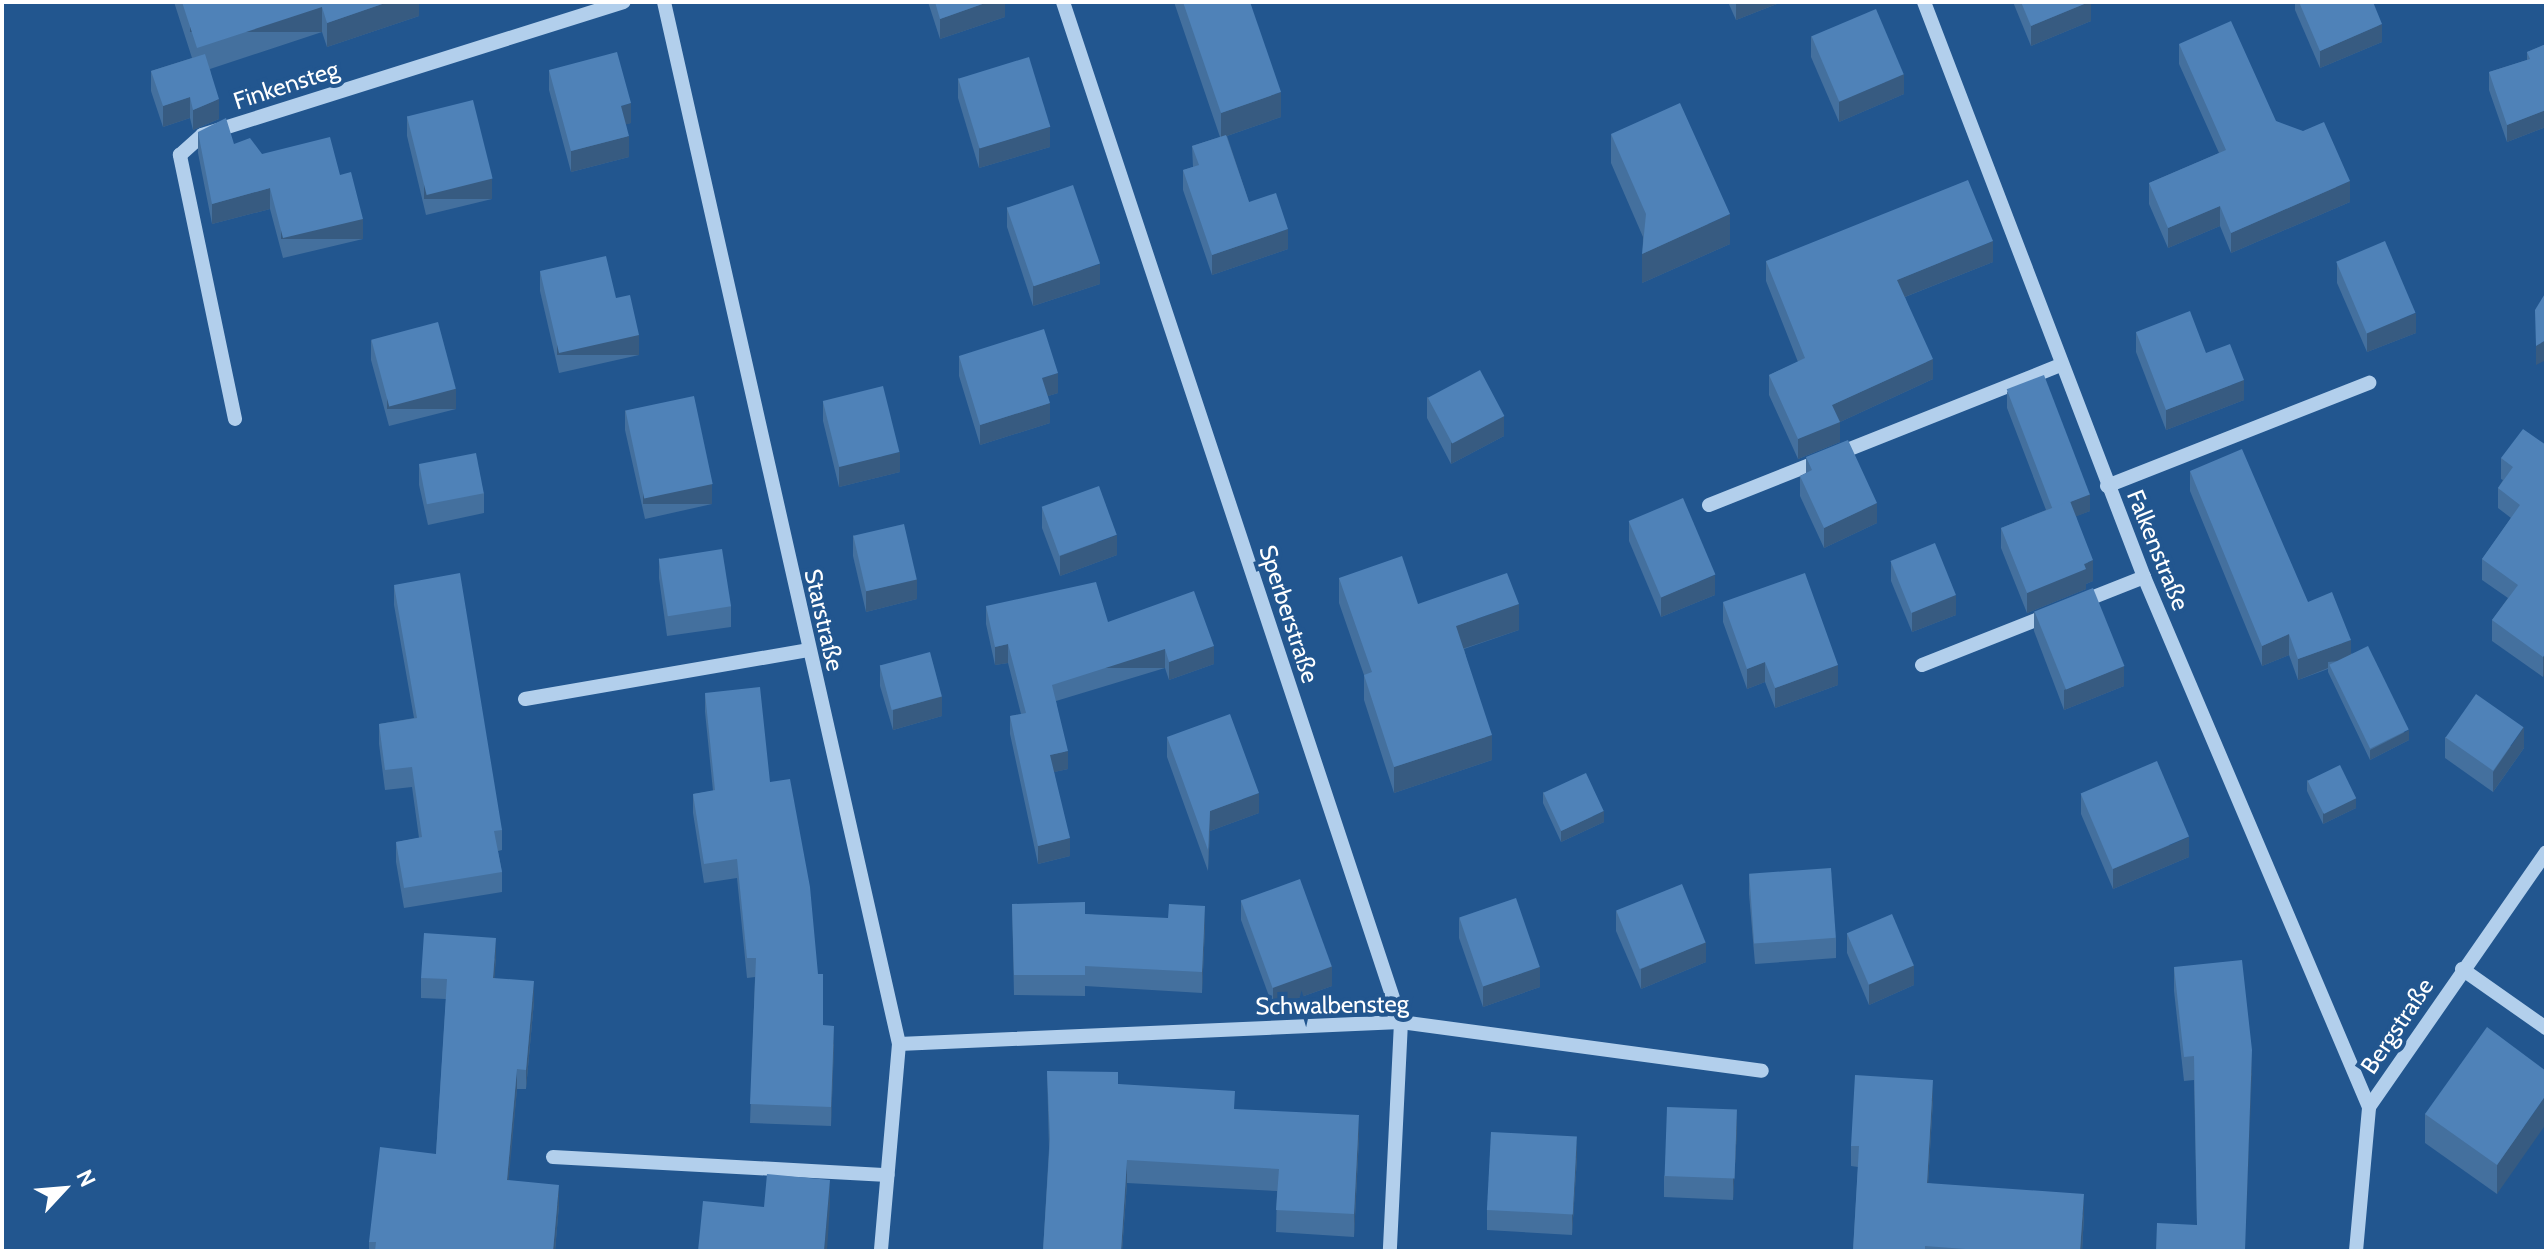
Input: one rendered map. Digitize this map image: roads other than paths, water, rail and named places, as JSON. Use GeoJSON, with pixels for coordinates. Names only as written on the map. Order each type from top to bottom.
{"type":"FeatureCollection","features":[{"type":"Feature","properties":{"kind":"street","name":"Finkensteg"},"geometry":{"type":"LineString","coordinates":[[235,419],[180,155],[202,135],[623,2]]}},
{"type":"Feature","properties":{"kind":"street","name":"Starstraße"},"geometry":{"type":"LineString","coordinates":[[664,2],[899,1044],[881,1251]]}},
{"type":"Feature","properties":{"kind":"street","name":"Sperberstraße"},"geometry":{"type":"LineString","coordinates":[[1063,2],[1401,1022],[1390,1251]]}},
{"type":"Feature","properties":{"kind":"street","name":"Falkenstraße"},"geometry":{"type":"LineString","coordinates":[[1924,2],[2107,486],[2369,1107]]}},
{"type":"Feature","properties":{"kind":"street"},"geometry":{"type":"LineString","coordinates":[[1709,505],[2061,365]]}},
{"type":"Feature","properties":{"kind":"street"},"geometry":{"type":"LineString","coordinates":[[2107,486],[2369,383]]}},
{"type":"Feature","properties":{"kind":"street"},"geometry":{"type":"LineString","coordinates":[[1922,665],[2144,577]]}},
{"type":"Feature","properties":{"kind":"street"},"geometry":{"type":"LineString","coordinates":[[525,699],[808,650]]}},
{"type":"Feature","properties":{"kind":"street","name":"Bergstraße"},"geometry":{"type":"LineString","coordinates":[[2356,1251],[2369,1107],[2546,852]]}},
{"type":"Feature","properties":{"kind":"street"},"geometry":{"type":"LineString","coordinates":[[2462,969],[2546,1028]]}},
{"type":"Feature","properties":{"kind":"street","name":"Schwalbensteg"},"geometry":{"type":"LineString","coordinates":[[899,1044],[1401,1022],[1762,1071]]}},
{"type":"Feature","properties":{"kind":"street"},"geometry":{"type":"LineString","coordinates":[[553,1157],[888,1175]]}}]}
